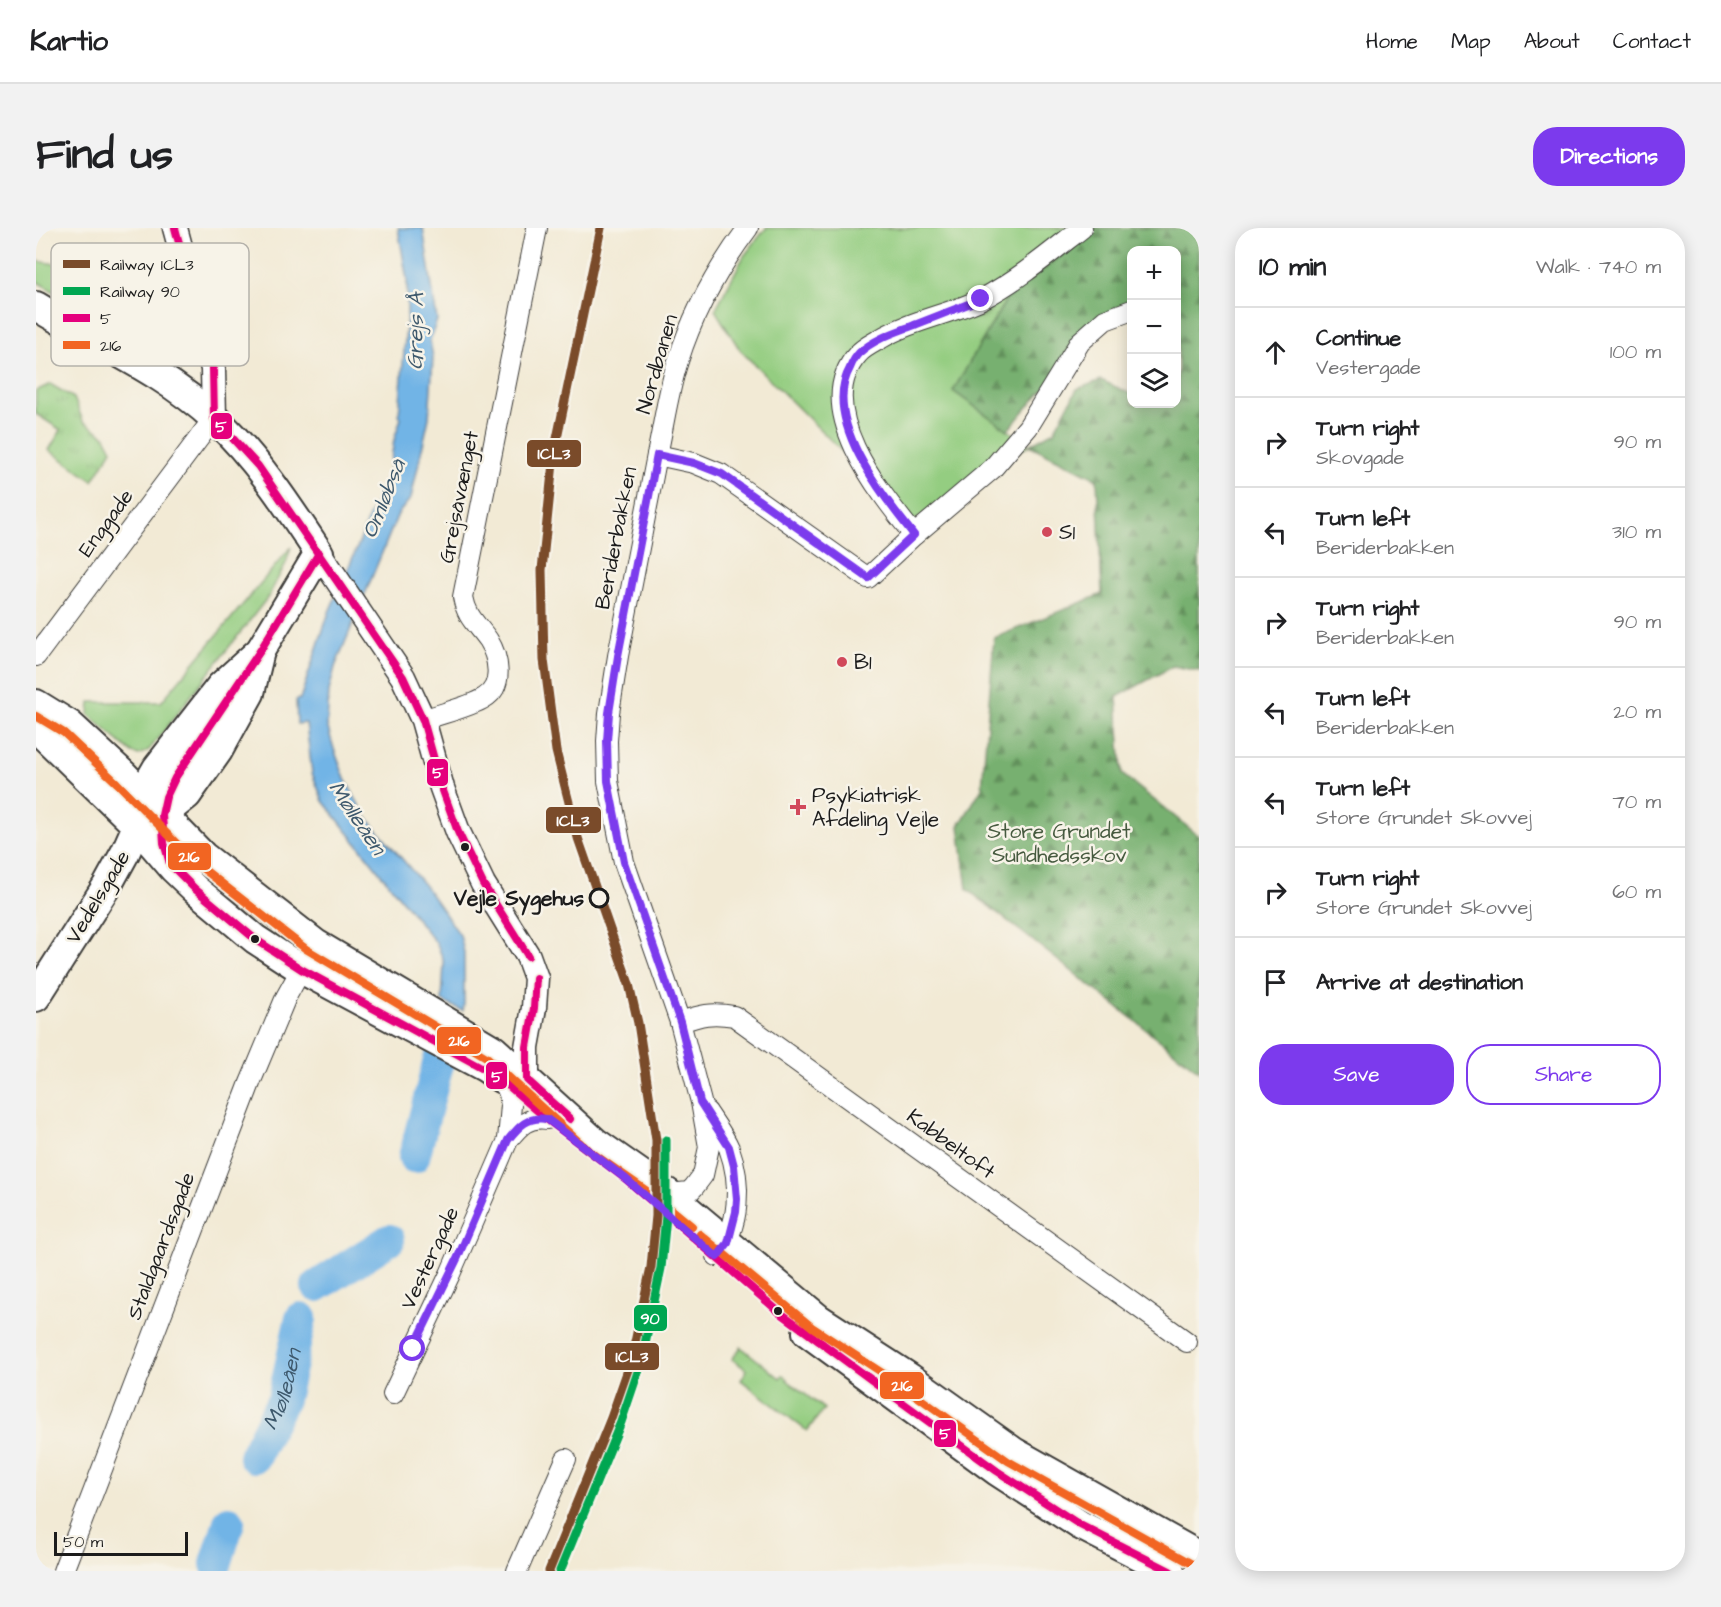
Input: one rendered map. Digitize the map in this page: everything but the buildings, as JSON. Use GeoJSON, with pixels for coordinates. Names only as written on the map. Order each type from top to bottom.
{"type":"FeatureCollection","features":[{"type":"Feature","properties":{"kind":"main road"},"geometry":{"type":"LineString","coordinates":[[36,306],[51,315]]}},
{"type":"Feature","properties":{"kind":"main road"},"geometry":{"type":"LineString","coordinates":[[138,366],[164,381],[214,418],[258,466],[326,563]]}},
{"type":"Feature","properties":{"kind":"main road","name":"Vedelsgade"},"geometry":{"type":"LineString","coordinates":[[36,997],[150,820],[142,794],[157,768],[220,687],[260,651],[326,563]]}},
{"type":"Feature","properties":{"kind":"main road"},"geometry":{"type":"LineString","coordinates":[[150,820],[175,778],[260,651]]}},
{"type":"Feature","properties":{"kind":"main road"},"geometry":{"type":"LineString","coordinates":[[36,704],[70,725],[142,794]]}},
{"type":"Feature","properties":{"kind":"main road"},"geometry":{"type":"LineString","coordinates":[[36,728],[150,820],[203,856],[316,944],[494,1050],[515,1081],[547,1119],[722,1250],[1014,1452],[1199,1556]]}},
{"type":"Feature","properties":{"kind":"main road"},"geometry":{"type":"LineString","coordinates":[[150,820],[170,864],[195,889],[255,939],[301,969],[486,1068],[515,1081],[595,1142],[669,1194],[778,1311],[997,1471],[1080,1525],[1170,1571]]}},
{"type":"Feature","properties":{"kind":"main road"},"geometry":{"type":"LineString","coordinates":[[1111,1506],[1199,1536]]}},
{"type":"Feature","properties":{"kind":"street"},"geometry":{"type":"LineString","coordinates":[[175,228],[179,243]]}},
{"type":"Feature","properties":{"kind":"street","name":"Grejsåvænget"},"geometry":{"type":"LineString","coordinates":[[423,720],[486,698],[495,685],[499,668],[494,650],[466,611],[463,597],[537,228]]}},
{"type":"Feature","properties":{"kind":"street","name":"Nordbanen"},"geometry":{"type":"LineString","coordinates":[[657,455],[677,362],[693,318],[726,257],[748,228]]}},
{"type":"Feature","properties":{"kind":"street"},"geometry":{"type":"LineString","coordinates":[[914,535],[856,451],[844,422],[843,379],[858,354],[882,338],[981,299],[1015,279],[1082,228]]}},
{"type":"Feature","properties":{"kind":"street","name":"Beriderbakken"},"geometry":{"type":"LineString","coordinates":[[669,1194],[689,1192],[694,1187],[703,1174],[710,1148],[680,1022],[624,862],[608,781],[607,741],[618,656],[657,455],[694,463],[722,474],[868,578],[914,535],[992,469],[1028,428],[1080,342],[1105,320],[1127,312]]}},
{"type":"Feature","properties":{"kind":"street"},"geometry":{"type":"LineString","coordinates":[[212,366],[214,418]]}},
{"type":"Feature","properties":{"kind":"street","name":"Enggade"},"geometry":{"type":"LineString","coordinates":[[36,656],[214,418]]}},
{"type":"Feature","properties":{"kind":"street"},"geometry":{"type":"LineString","coordinates":[[326,563],[403,676],[423,720],[442,788],[458,832],[483,884],[528,956],[536,978],[534,1008],[527,1047],[515,1081]]}},
{"type":"Feature","properties":{"kind":"street","name":"Staldgaardsgade"},"geometry":{"type":"LineString","coordinates":[[63,1571],[249,1083],[286,997],[316,944]]}},
{"type":"Feature","properties":{"kind":"street","name":"Kabbeltoft"},"geometry":{"type":"LineString","coordinates":[[680,1022],[705,1014],[717,1013],[734,1016],[1187,1342]]}},
{"type":"Feature","properties":{"kind":"street","name":"Vestergade"},"geometry":{"type":"LineString","coordinates":[[508,1140],[511,1105],[509,1094],[515,1081]]}},
{"type":"Feature","properties":{"kind":"street","name":"Beriderbakken"},"geometry":{"type":"LineString","coordinates":[[700,1102],[729,1147],[734,1166],[737,1199],[722,1250]]}},
{"type":"Feature","properties":{"kind":"street","name":"Vestergade"},"geometry":{"type":"LineString","coordinates":[[393,1394],[454,1265],[508,1140],[520,1125],[531,1119],[547,1119]]}},
{"type":"Feature","properties":{"kind":"street"},"geometry":{"type":"LineString","coordinates":[[518,1571],[566,1459]]}},
{"type":"Feature","properties":{"kind":"green space"},"geometry":{"type":"Polygon","coordinates":[[[766,228],[1097,228],[1007,298],[953,391],[1029,445],[913,522],[740,350],[715,310],[744,256],[766,228]]]}},
{"type":"Feature","properties":{"kind":"green space","name":"Store Grundet Sundhedsskov"},"geometry":{"type":"Polygon","coordinates":[[[1097,228],[1199,228],[1199,671],[1173,666],[1117,697],[1122,774],[1199,836],[1199,1071],[967,889],[959,826],[982,788],[994,638],[1102,594],[1097,479],[1029,445],[1054,431],[1077,389],[1101,380],[1127,392],[1127,408],[1181,408],[1181,246],[1127,246],[1127,315],[1121,312],[1039,394],[1008,430],[953,391],[1007,298],[1097,228]]]}},
{"type":"Feature","properties":{"kind":"green space"},"geometry":{"type":"Polygon","coordinates":[[[36,261],[51,263],[51,290],[36,281],[36,261]]]}},
{"type":"Feature","properties":{"kind":"green space"},"geometry":{"type":"Polygon","coordinates":[[[50,384],[74,398],[83,421],[104,435],[112,450],[93,481],[49,450],[61,430],[36,414],[36,391],[50,384]]]}},
{"type":"Feature","properties":{"kind":"green space"},"geometry":{"type":"Polygon","coordinates":[[[291,547],[286,563],[268,597],[149,750],[139,755],[132,753],[89,715],[90,702],[161,702],[291,547]]]}},
{"type":"Feature","properties":{"kind":"green space"},"geometry":{"type":"Polygon","coordinates":[[[741,1347],[780,1378],[783,1375],[824,1409],[807,1431],[741,1380],[747,1370],[732,1359],[741,1347]]]}},
{"type":"Feature","properties":{"kind":"water"},"geometry":{"type":"Polygon","coordinates":[[[398,228],[423,228],[437,320],[430,340],[433,358],[429,418],[411,498],[398,514],[335,667],[329,691],[327,725],[345,779],[364,814],[426,887],[460,935],[464,952],[463,1011],[442,1001],[444,963],[436,943],[323,801],[312,773],[306,723],[297,724],[296,700],[300,699],[329,612],[389,473],[394,440],[401,418],[399,414],[407,314],[407,280],[398,228]]]}},
{"type":"Feature","properties":{"kind":"waterway","name":"Mølleåen"},"geometry":{"type":"LineString","coordinates":[[414,1157],[439,1060]]}},
{"type":"Feature","properties":{"kind":"waterway","name":"Mølleåen"},"geometry":{"type":"LineString","coordinates":[[317,1286],[389,1240]]}},
{"type":"Feature","properties":{"kind":"waterway","name":"Mølleåen"},"geometry":{"type":"LineString","coordinates":[[254,1457],[283,1399],[301,1318]]}},
{"type":"Feature","properties":{"kind":"waterway","name":"Mølleåen"},"geometry":{"type":"LineString","coordinates":[[216,1564],[229,1522]]}},
{"type":"Feature","properties":{"kind":"rail line","name":"ICL3"},"geometry":{"type":"LineString","coordinates":[[549,1571],[611,1418],[631,1361],[651,1267],[656,1216],[656,1140],[638,1023],[629,984],[578,838],[556,751],[544,660],[542,570],[554,453],[601,228]]}},
{"type":"Feature","properties":{"kind":"rail line","name":"90"},"geometry":{"type":"LineString","coordinates":[[560,1571],[621,1422],[641,1363],[661,1268],[666,1216],[666,1140]]}},
{"type":"Feature","properties":{"kind":"transit line","name":"5"},"geometry":{"type":"LineString","coordinates":[[175,228],[179,243]]}},
{"type":"Feature","properties":{"kind":"transit line","name":"5"},"geometry":{"type":"LineString","coordinates":[[212,366],[214,418],[258,466],[403,677],[423,720],[442,788],[458,832],[483,884],[528,956]]}},
{"type":"Feature","properties":{"kind":"transit line","name":"5"},"geometry":{"type":"LineString","coordinates":[[319,553],[260,651],[175,778],[166,797],[162,815],[164,843],[170,864],[195,889],[255,939],[301,969],[496,1075],[547,1119],[626,1179],[778,1311],[997,1471],[1080,1525],[1170,1571]]}},
{"type":"Feature","properties":{"kind":"transit line","name":"216"},"geometry":{"type":"LineString","coordinates":[[36,716],[64,733],[197,864],[306,949],[488,1058],[588,1150],[663,1202],[692,1226]]}},
{"type":"Feature","properties":{"kind":"transit line","name":"5"},"geometry":{"type":"LineString","coordinates":[[536,978],[534,1008],[527,1047],[527,1080],[570,1119]]}},
{"type":"Feature","properties":{"kind":"transit line","name":"216"},"geometry":{"type":"LineString","coordinates":[[700,1234],[812,1327],[904,1387],[1008,1461],[1194,1565]]}},
{"type":"Feature","properties":{"kind":"place","name":"S1"},"geometry":{"type":"Point","coordinates":[1047,532]}},
{"type":"Feature","properties":{"kind":"place","name":"B1"},"geometry":{"type":"Point","coordinates":[842,662]}},
{"type":"Feature","properties":{"kind":"place","name":"Psykiatrisk Afdeling Vejle"},"geometry":{"type":"Point","coordinates":[798,807]}},
{"type":"Feature","properties":{"kind":"place","name":"Vejle Sygehus"},"geometry":{"type":"Point","coordinates":[599,898]}},
{"type":"Feature","properties":{"kind":"route"},"geometry":{"type":"LineString","coordinates":[[413,1349],[458,1257],[508,1140],[520,1125],[531,1119],[547,1119],[605,1162],[717,1257],[728,1243],[736,1212],[734,1166],[729,1147],[700,1102],[680,1022],[624,862],[608,781],[609,713],[657,455],[694,463],[722,474],[868,578],[914,535],[856,451],[844,422],[843,379],[858,354],[882,338],[981,299]]}},
{"type":"Feature","properties":{"kind":"water label","name":"Grejs Å"},"geometry":{"type":"Point","coordinates":[416,331]}},
{"type":"Feature","properties":{"kind":"water label","name":"Omløbså"},"geometry":{"type":"Point","coordinates":[384,499]}}]}
